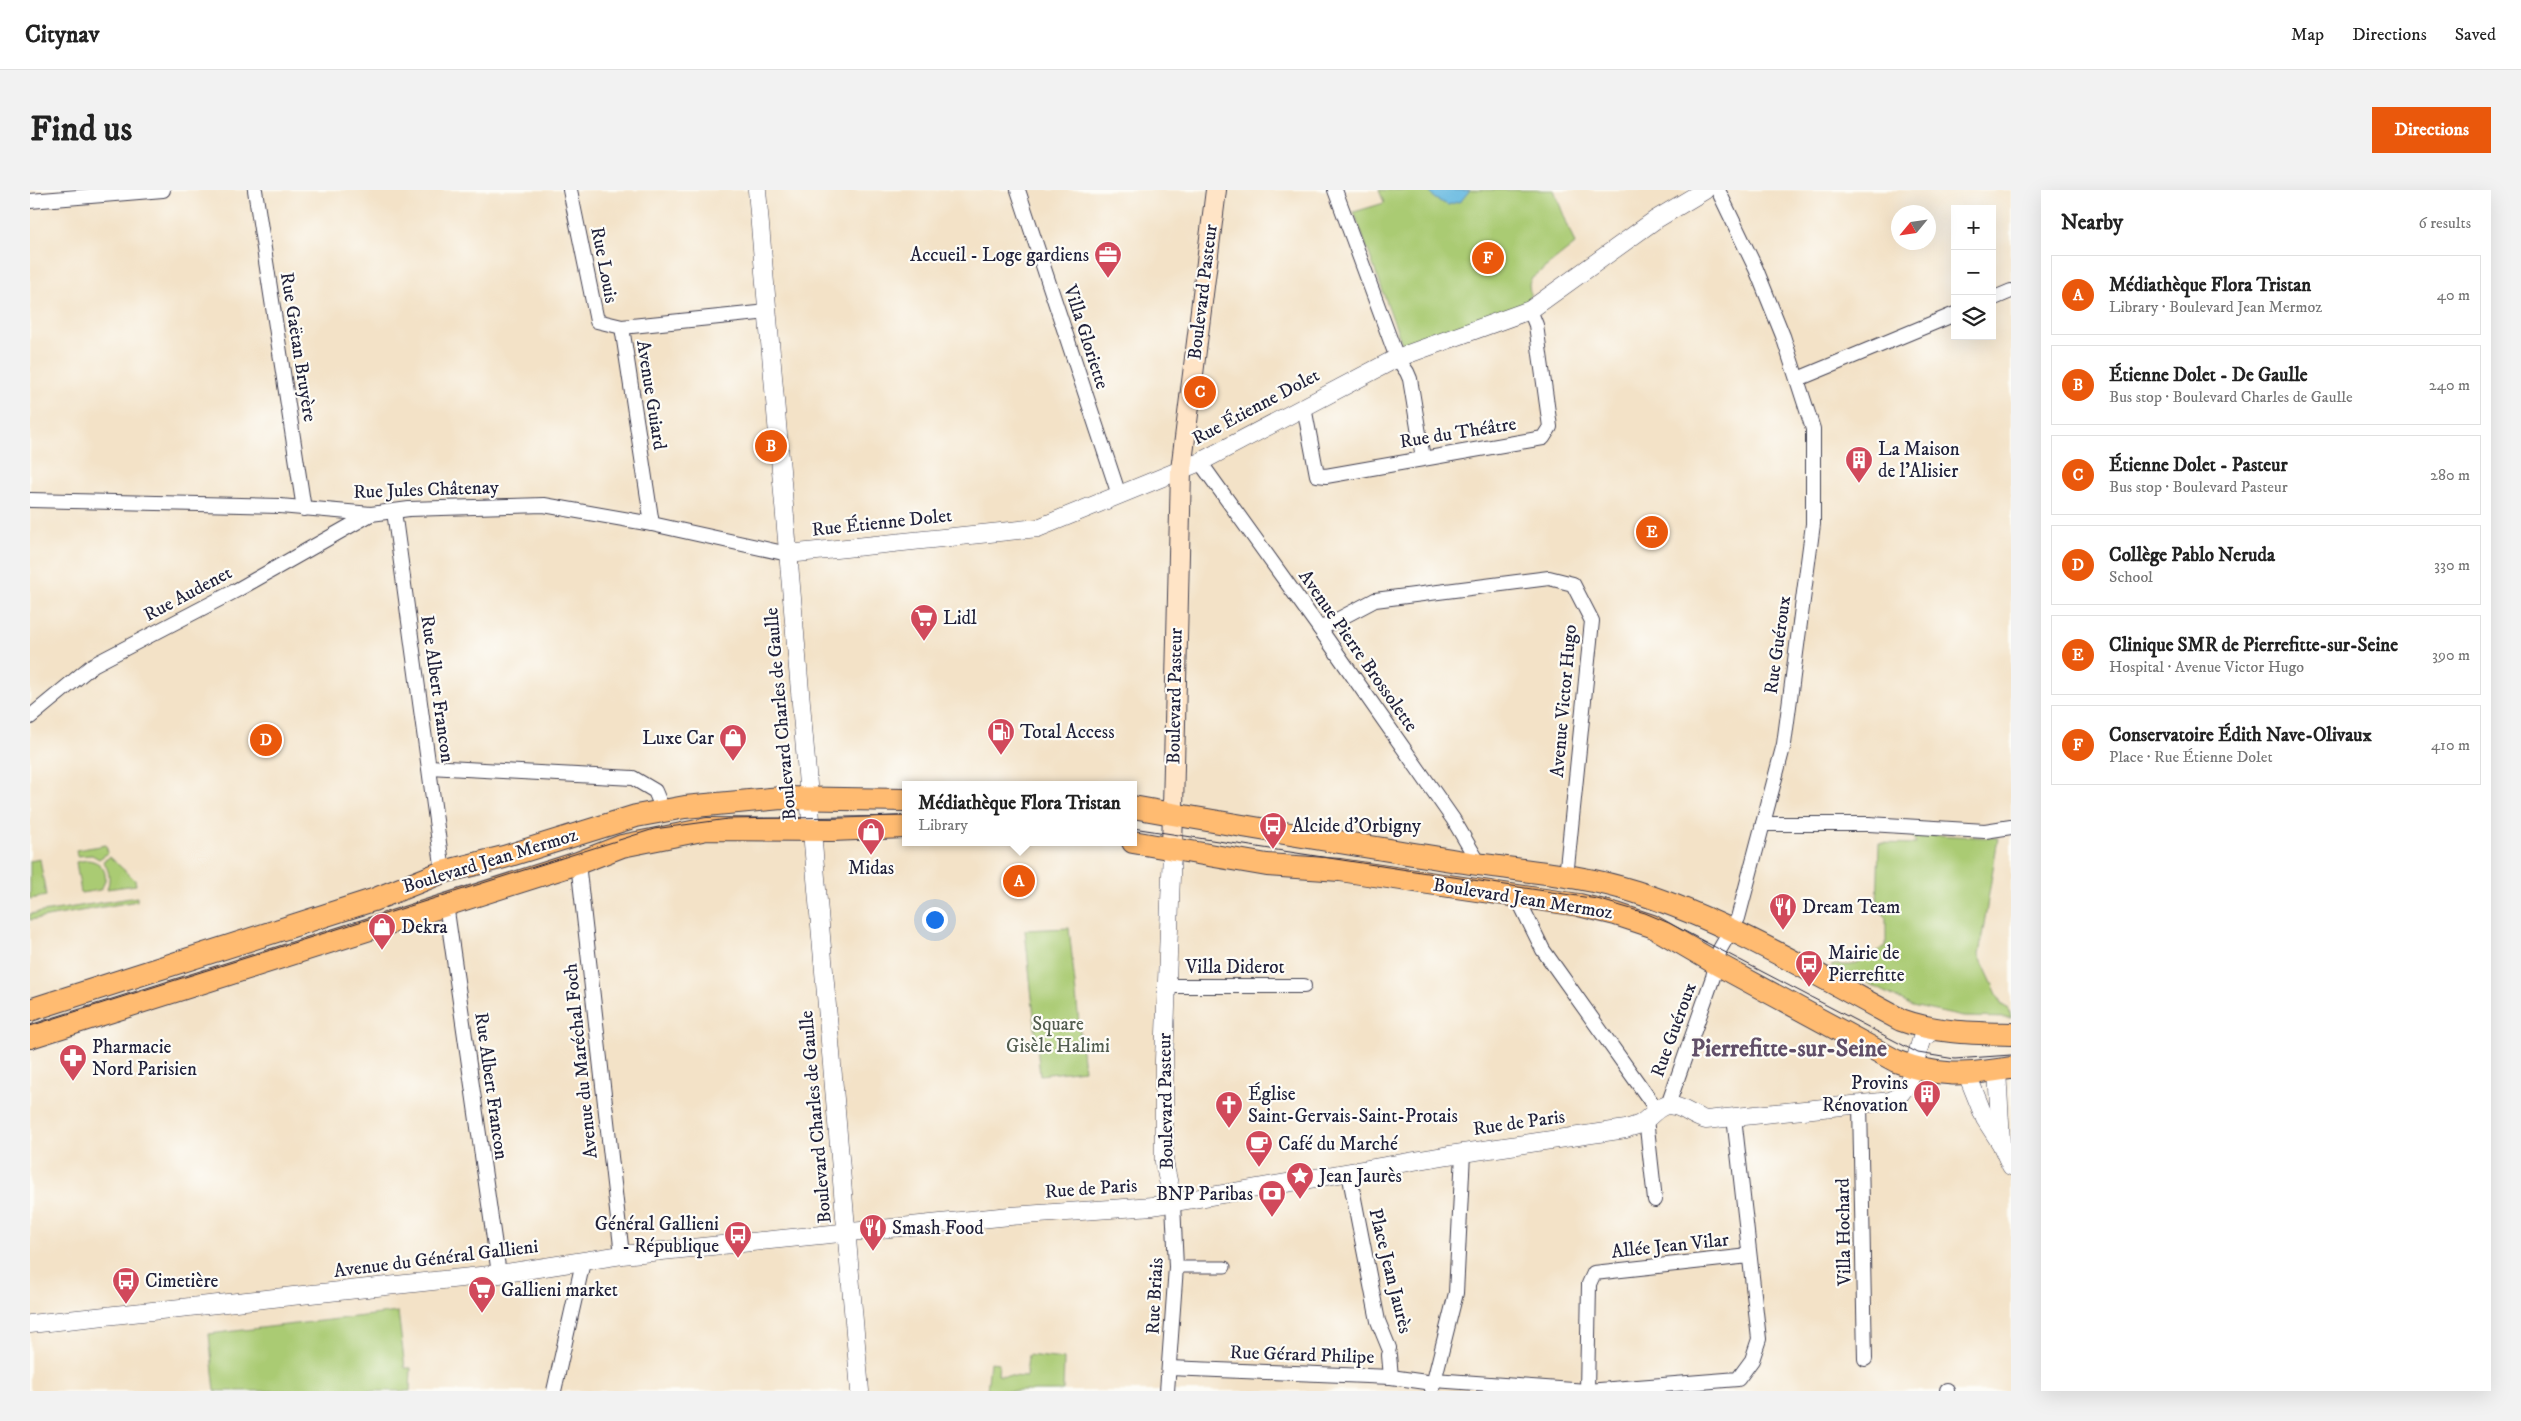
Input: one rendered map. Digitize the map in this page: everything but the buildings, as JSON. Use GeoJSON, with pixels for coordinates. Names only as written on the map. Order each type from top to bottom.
{"type":"FeatureCollection","features":[{"type":"Feature","properties":{"kind":"main road","name":"Boulevard Pasteur"},"geometry":{"type":"LineString","coordinates":[[1172,850],[1181,470],[1216,190]]}},
{"type":"Feature","properties":{"kind":"main road","name":"Boulevard Jean Mermoz"},"geometry":{"type":"LineString","coordinates":[[30,1010],[373,900],[410,883],[443,872],[663,810],[781,798],[902,800]]}},
{"type":"Feature","properties":{"kind":"main road","name":"Boulevard Jean Mermoz"},"geometry":{"type":"LineString","coordinates":[[1137,808],[1566,877],[1634,891],[1731,930],[1901,1020],[1917,1026],[1938,1030],[2002,1034]]}},
{"type":"Feature","properties":{"kind":"main road","name":"Boulevard Jean Mermoz"},"geometry":{"type":"LineString","coordinates":[[30,1037],[578,863],[622,846],[707,829],[813,830],[902,827]]}},
{"type":"Feature","properties":{"kind":"main road","name":"Boulevard Jean Mermoz"},"geometry":{"type":"LineString","coordinates":[[1137,843],[1267,865],[1340,870],[1579,905],[1616,914],[1652,926],[1717,964],[1896,1061],[1938,1074],[1967,1074],[2004,1069]]}},
{"type":"Feature","properties":{"kind":"main road"},"geometry":{"type":"LineString","coordinates":[[2002,1034],[2004,1069]]}},
{"type":"Feature","properties":{"kind":"street"},"geometry":{"type":"LineString","coordinates":[[30,201],[163,190]]}},
{"type":"Feature","properties":{"kind":"street","name":"Rue Gaëtan Bruyère"},"geometry":{"type":"LineString","coordinates":[[256,190],[304,509]]}},
{"type":"Feature","properties":{"kind":"street","name":"Rue Louis"},"geometry":{"type":"LineString","coordinates":[[570,190],[596,321],[622,327]]}},
{"type":"Feature","properties":{"kind":"street","name":"Boulevard Charles de Gaulle"},"geometry":{"type":"LineString","coordinates":[[758,190],[860,1391]]}},
{"type":"Feature","properties":{"kind":"street","name":"Villa Gloriette"},"geometry":{"type":"LineString","coordinates":[[1018,190],[1119,495]]}},
{"type":"Feature","properties":{"kind":"street"},"geometry":{"type":"LineString","coordinates":[[1335,190],[1397,358],[1410,379],[1423,458]]}},
{"type":"Feature","properties":{"kind":"street","name":"Rue Étienne Dolet"},"geometry":{"type":"LineString","coordinates":[[788,554],[1038,528],[1200,462],[1397,358],[1530,310],[1654,220],[1706,190]]}},
{"type":"Feature","properties":{"kind":"street","name":"Rue Guéroux"},"geometry":{"type":"LineString","coordinates":[[1657,1111],[1717,964],[1720,949],[1738,918],[1763,824],[1784,744],[1812,524],[1813,429],[1798,379],[1756,269],[1718,190]]}},
{"type":"Feature","properties":{"kind":"street"},"geometry":{"type":"LineString","coordinates":[[1996,297],[2011,291]]}},
{"type":"Feature","properties":{"kind":"street","name":"Rue du Théâtre"},"geometry":{"type":"LineString","coordinates":[[1304,407],[1317,475],[1326,476],[1544,438],[1550,427],[1536,325],[1530,310]]}},
{"type":"Feature","properties":{"kind":"street","name":"Avenue Guiard"},"geometry":{"type":"LineString","coordinates":[[652,524],[622,327],[768,312]]}},
{"type":"Feature","properties":{"kind":"street"},"geometry":{"type":"LineString","coordinates":[[1798,379],[1951,316]]}},
{"type":"Feature","properties":{"kind":"street","name":"Avenue Pierre Brossolette"},"geometry":{"type":"LineString","coordinates":[[1200,462],[1453,819],[1480,864]]}},
{"type":"Feature","properties":{"kind":"street","name":"Rue Jules Châtenay"},"geometry":{"type":"LineString","coordinates":[[30,500],[304,509],[371,514],[544,506],[652,524],[788,554]]}},
{"type":"Feature","properties":{"kind":"street","name":"Rue Albert Francon"},"geometry":{"type":"LineString","coordinates":[[394,512],[443,872]]}},
{"type":"Feature","properties":{"kind":"street","name":"Rue Audenet"},"geometry":{"type":"LineString","coordinates":[[30,717],[93,665],[237,590],[371,514]]}},
{"type":"Feature","properties":{"kind":"street","name":"Avenue Victor Hugo"},"geometry":{"type":"LineString","coordinates":[[1320,629],[1374,600],[1549,578],[1573,584],[1592,621],[1566,877]]}},
{"type":"Feature","properties":{"kind":"street"},"geometry":{"type":"LineString","coordinates":[[429,767],[633,778],[655,791],[663,810]]}},
{"type":"Feature","properties":{"kind":"street"},"geometry":{"type":"LineString","coordinates":[[1763,824],[1869,824],[1990,830],[2011,827]]}},
{"type":"Feature","properties":{"kind":"street","name":"Boulevard Pasteur"},"geometry":{"type":"LineString","coordinates":[[1172,850],[1164,1060],[1164,1162],[1173,1203]]}},
{"type":"Feature","properties":{"kind":"street","name":"Avenue du Maréchal Foch"},"geometry":{"type":"LineString","coordinates":[[578,863],[622,1255]]}},
{"type":"Feature","properties":{"kind":"street"},"geometry":{"type":"LineString","coordinates":[[1517,897],[1543,950],[1657,1111],[1655,1200]]}},
{"type":"Feature","properties":{"kind":"street","name":"Rue Albert Francon"},"geometry":{"type":"LineString","coordinates":[[446,904],[499,1274]]}},
{"type":"Feature","properties":{"kind":"street","name":"Villa Diderot"},"geometry":{"type":"LineString","coordinates":[[1167,986],[1304,986]]}},
{"type":"Feature","properties":{"kind":"street"},"geometry":{"type":"LineString","coordinates":[[1657,1111],[1676,1106],[1694,1117],[1706,1120],[1891,1101],[1901,1096],[1914,1068],[1922,1038],[1938,1030]]}},
{"type":"Feature","properties":{"kind":"street"},"geometry":{"type":"LineString","coordinates":[[2001,1144],[2004,1069]]}},
{"type":"Feature","properties":{"kind":"street"},"geometry":{"type":"LineString","coordinates":[[1967,1074],[1985,1119],[2001,1144],[2011,1166]]}},
{"type":"Feature","properties":{"kind":"street","name":"Villa Hochard"},"geometry":{"type":"LineString","coordinates":[[1860,1104],[1865,1359]]}},
{"type":"Feature","properties":{"kind":"street","name":"Rue de Paris"},"geometry":{"type":"LineString","coordinates":[[847,1234],[1010,1216],[1173,1203],[1463,1153],[1626,1129],[1657,1111]]}},
{"type":"Feature","properties":{"kind":"street"},"geometry":{"type":"LineString","coordinates":[[1463,1153],[1456,1293],[1433,1385],[1587,1391],[1738,1379],[1752,1360],[1759,1340],[1734,1117]]}},
{"type":"Feature","properties":{"kind":"street","name":"Place Jean Jaurès"},"geometry":{"type":"LineString","coordinates":[[1349,1173],[1378,1321],[1389,1351],[1392,1377]]}},
{"type":"Feature","properties":{"kind":"street","name":"Rue Briais"},"geometry":{"type":"LineString","coordinates":[[1167,1391],[1176,1268],[1173,1203]]}},
{"type":"Feature","properties":{"kind":"street","name":"Avenue du Général Gallieni"},"geometry":{"type":"LineString","coordinates":[[30,1324],[499,1274],[622,1255],[847,1234]]}},
{"type":"Feature","properties":{"kind":"street","name":"Allée Jean Vilar"},"geometry":{"type":"LineString","coordinates":[[1587,1391],[1589,1284],[1594,1272],[1749,1256]]}},
{"type":"Feature","properties":{"kind":"street"},"geometry":{"type":"LineString","coordinates":[[554,1391],[583,1262]]}},
{"type":"Feature","properties":{"kind":"street"},"geometry":{"type":"LineString","coordinates":[[1176,1268],[1225,1267]]}},
{"type":"Feature","properties":{"kind":"street","name":"Rue Gérard Philipe"},"geometry":{"type":"LineString","coordinates":[[1169,1368],[1392,1377],[1433,1385]]}},
{"type":"Feature","properties":{"kind":"green space"},"geometry":{"type":"Polygon","coordinates":[[[1379,190],[1554,190],[1575,244],[1531,279],[1529,284],[1531,301],[1403,347],[1354,212],[1384,203],[1379,190]]]}},
{"type":"Feature","properties":{"kind":"green space"},"geometry":{"type":"Polygon","coordinates":[[[1912,834],[1998,838],[1979,955],[2002,1005],[2009,1009],[2011,1018],[1963,1017],[1912,1006],[1866,982],[1860,984],[1831,968],[1832,965],[1852,965],[1886,946],[1886,917],[1877,907],[1879,843],[1916,844],[1912,834]]]}},
{"type":"Feature","properties":{"kind":"green space"},"geometry":{"type":"Polygon","coordinates":[[[106,845],[108,853],[99,859],[92,855],[77,856],[76,850],[106,845]]]}},
{"type":"Feature","properties":{"kind":"green space"},"geometry":{"type":"Polygon","coordinates":[[[110,857],[135,880],[136,885],[107,889],[109,874],[103,861],[110,857]]]}},
{"type":"Feature","properties":{"kind":"green space"},"geometry":{"type":"Polygon","coordinates":[[[40,859],[46,896],[30,899],[30,861],[40,859]]]}},
{"type":"Feature","properties":{"kind":"green space"},"geometry":{"type":"Polygon","coordinates":[[[87,860],[98,863],[104,870],[105,880],[100,890],[81,893],[76,862],[87,860]]]}},
{"type":"Feature","properties":{"kind":"green space"},"geometry":{"type":"Polygon","coordinates":[[[137,897],[137,901],[30,920],[30,914],[137,897]]]}},
{"type":"Feature","properties":{"kind":"green space","name":"Square Gisèle Halimi"},"geometry":{"type":"Polygon","coordinates":[[[1069,928],[1084,1070],[1040,1075],[1025,930],[1069,928]]]}},
{"type":"Feature","properties":{"kind":"green space"},"geometry":{"type":"Polygon","coordinates":[[[398,1312],[405,1368],[411,1368],[410,1391],[215,1391],[209,1334],[398,1312]]]}},
{"type":"Feature","properties":{"kind":"green space"},"geometry":{"type":"Polygon","coordinates":[[[1028,1355],[1064,1359],[1063,1391],[987,1391],[990,1362],[999,1363],[998,1375],[1026,1377],[1028,1355]]]}},
{"type":"Feature","properties":{"kind":"water"},"geometry":{"type":"Polygon","coordinates":[[[1429,190],[1470,190],[1461,201],[1448,205],[1435,199],[1429,190]]]}},
{"type":"Feature","properties":{"kind":"tram line"},"geometry":{"type":"LineString","coordinates":[[30,1026],[654,829],[728,819],[902,816]]}},
{"type":"Feature","properties":{"kind":"tram line"},"geometry":{"type":"LineString","coordinates":[[1137,829],[1597,899],[1645,913],[1669,923],[1918,1053],[1955,1059],[2011,1055]]}},
{"type":"Feature","properties":{"kind":"place","name":"Conservatoire Édith Nave-Olivaux"},"geometry":{"type":"Point","coordinates":[1488,258]}},
{"type":"Feature","properties":{"kind":"place","name":"Accueil - Loge gardiens"},"geometry":{"type":"Point","coordinates":[1108,279]}},
{"type":"Feature","properties":{"kind":"place","name":"Étienne Dolet - Pasteur"},"geometry":{"type":"Point","coordinates":[1200,392]}},
{"type":"Feature","properties":{"kind":"place","name":"Étienne Dolet - De Gaulle"},"geometry":{"type":"Point","coordinates":[771,446]}},
{"type":"Feature","properties":{"kind":"place","name":"La Maison de l'Alisier"},"geometry":{"type":"Point","coordinates":[1859,484]}},
{"type":"Feature","properties":{"kind":"place","name":"Clinique SMR de Pierrefitte-sur-Seine"},"geometry":{"type":"Point","coordinates":[1652,532]}},
{"type":"Feature","properties":{"kind":"place","name":"Lidl"},"geometry":{"type":"Point","coordinates":[924,642]}},
{"type":"Feature","properties":{"kind":"place","name":"Collège Pablo Neruda"},"geometry":{"type":"Point","coordinates":[266,740]}},
{"type":"Feature","properties":{"kind":"place","name":"Total Access"},"geometry":{"type":"Point","coordinates":[1001,756]}},
{"type":"Feature","properties":{"kind":"place","name":"Luxe Car"},"geometry":{"type":"Point","coordinates":[733,762]}},
{"type":"Feature","properties":{"kind":"place","name":"Alcide d'Orbigny"},"geometry":{"type":"Point","coordinates":[1273,850]}},
{"type":"Feature","properties":{"kind":"place","name":"Midas"},"geometry":{"type":"Point","coordinates":[871,856]}},
{"type":"Feature","properties":{"kind":"place","name":"Médiathèque Flora Tristan"},"geometry":{"type":"Point","coordinates":[1019,881]}},
{"type":"Feature","properties":{"kind":"place","name":"Dream Team"},"geometry":{"type":"Point","coordinates":[1783,931]}},
{"type":"Feature","properties":{"kind":"place","name":"Dekra"},"geometry":{"type":"Point","coordinates":[382,951]}},
{"type":"Feature","properties":{"kind":"place","name":"Mairie de Pierrefitte"},"geometry":{"type":"Point","coordinates":[1809,988]}},
{"type":"Feature","properties":{"kind":"place","name":"Pharmacie Nord Parisien"},"geometry":{"type":"Point","coordinates":[73,1082]}},
{"type":"Feature","properties":{"kind":"place","name":"Provins Rénovation"},"geometry":{"type":"Point","coordinates":[1927,1118]}},
{"type":"Feature","properties":{"kind":"place","name":"Église Saint-Gervais-Saint-Protais"},"geometry":{"type":"Point","coordinates":[1229,1129]}},
{"type":"Feature","properties":{"kind":"place","name":"Café du Marché"},"geometry":{"type":"Point","coordinates":[1259,1168]}},
{"type":"Feature","properties":{"kind":"place","name":"Jean Jaurès"},"geometry":{"type":"Point","coordinates":[1300,1200]}},
{"type":"Feature","properties":{"kind":"place","name":"BNP Paribas"},"geometry":{"type":"Point","coordinates":[1272,1218]}},
{"type":"Feature","properties":{"kind":"place","name":"Smash Food"},"geometry":{"type":"Point","coordinates":[873,1252]}},
{"type":"Feature","properties":{"kind":"place","name":"Général Gallieni - République"},"geometry":{"type":"Point","coordinates":[738,1259]}},
{"type":"Feature","properties":{"kind":"place","name":"Cimetière"},"geometry":{"type":"Point","coordinates":[126,1305]}},
{"type":"Feature","properties":{"kind":"place","name":"Gallieni market"},"geometry":{"type":"Point","coordinates":[482,1314]}},
{"type":"Feature","properties":{"kind":"district","name":"Pierrefitte-sur-Seine"},"geometry":{"type":"Point","coordinates":[1789,1049]}}]}
